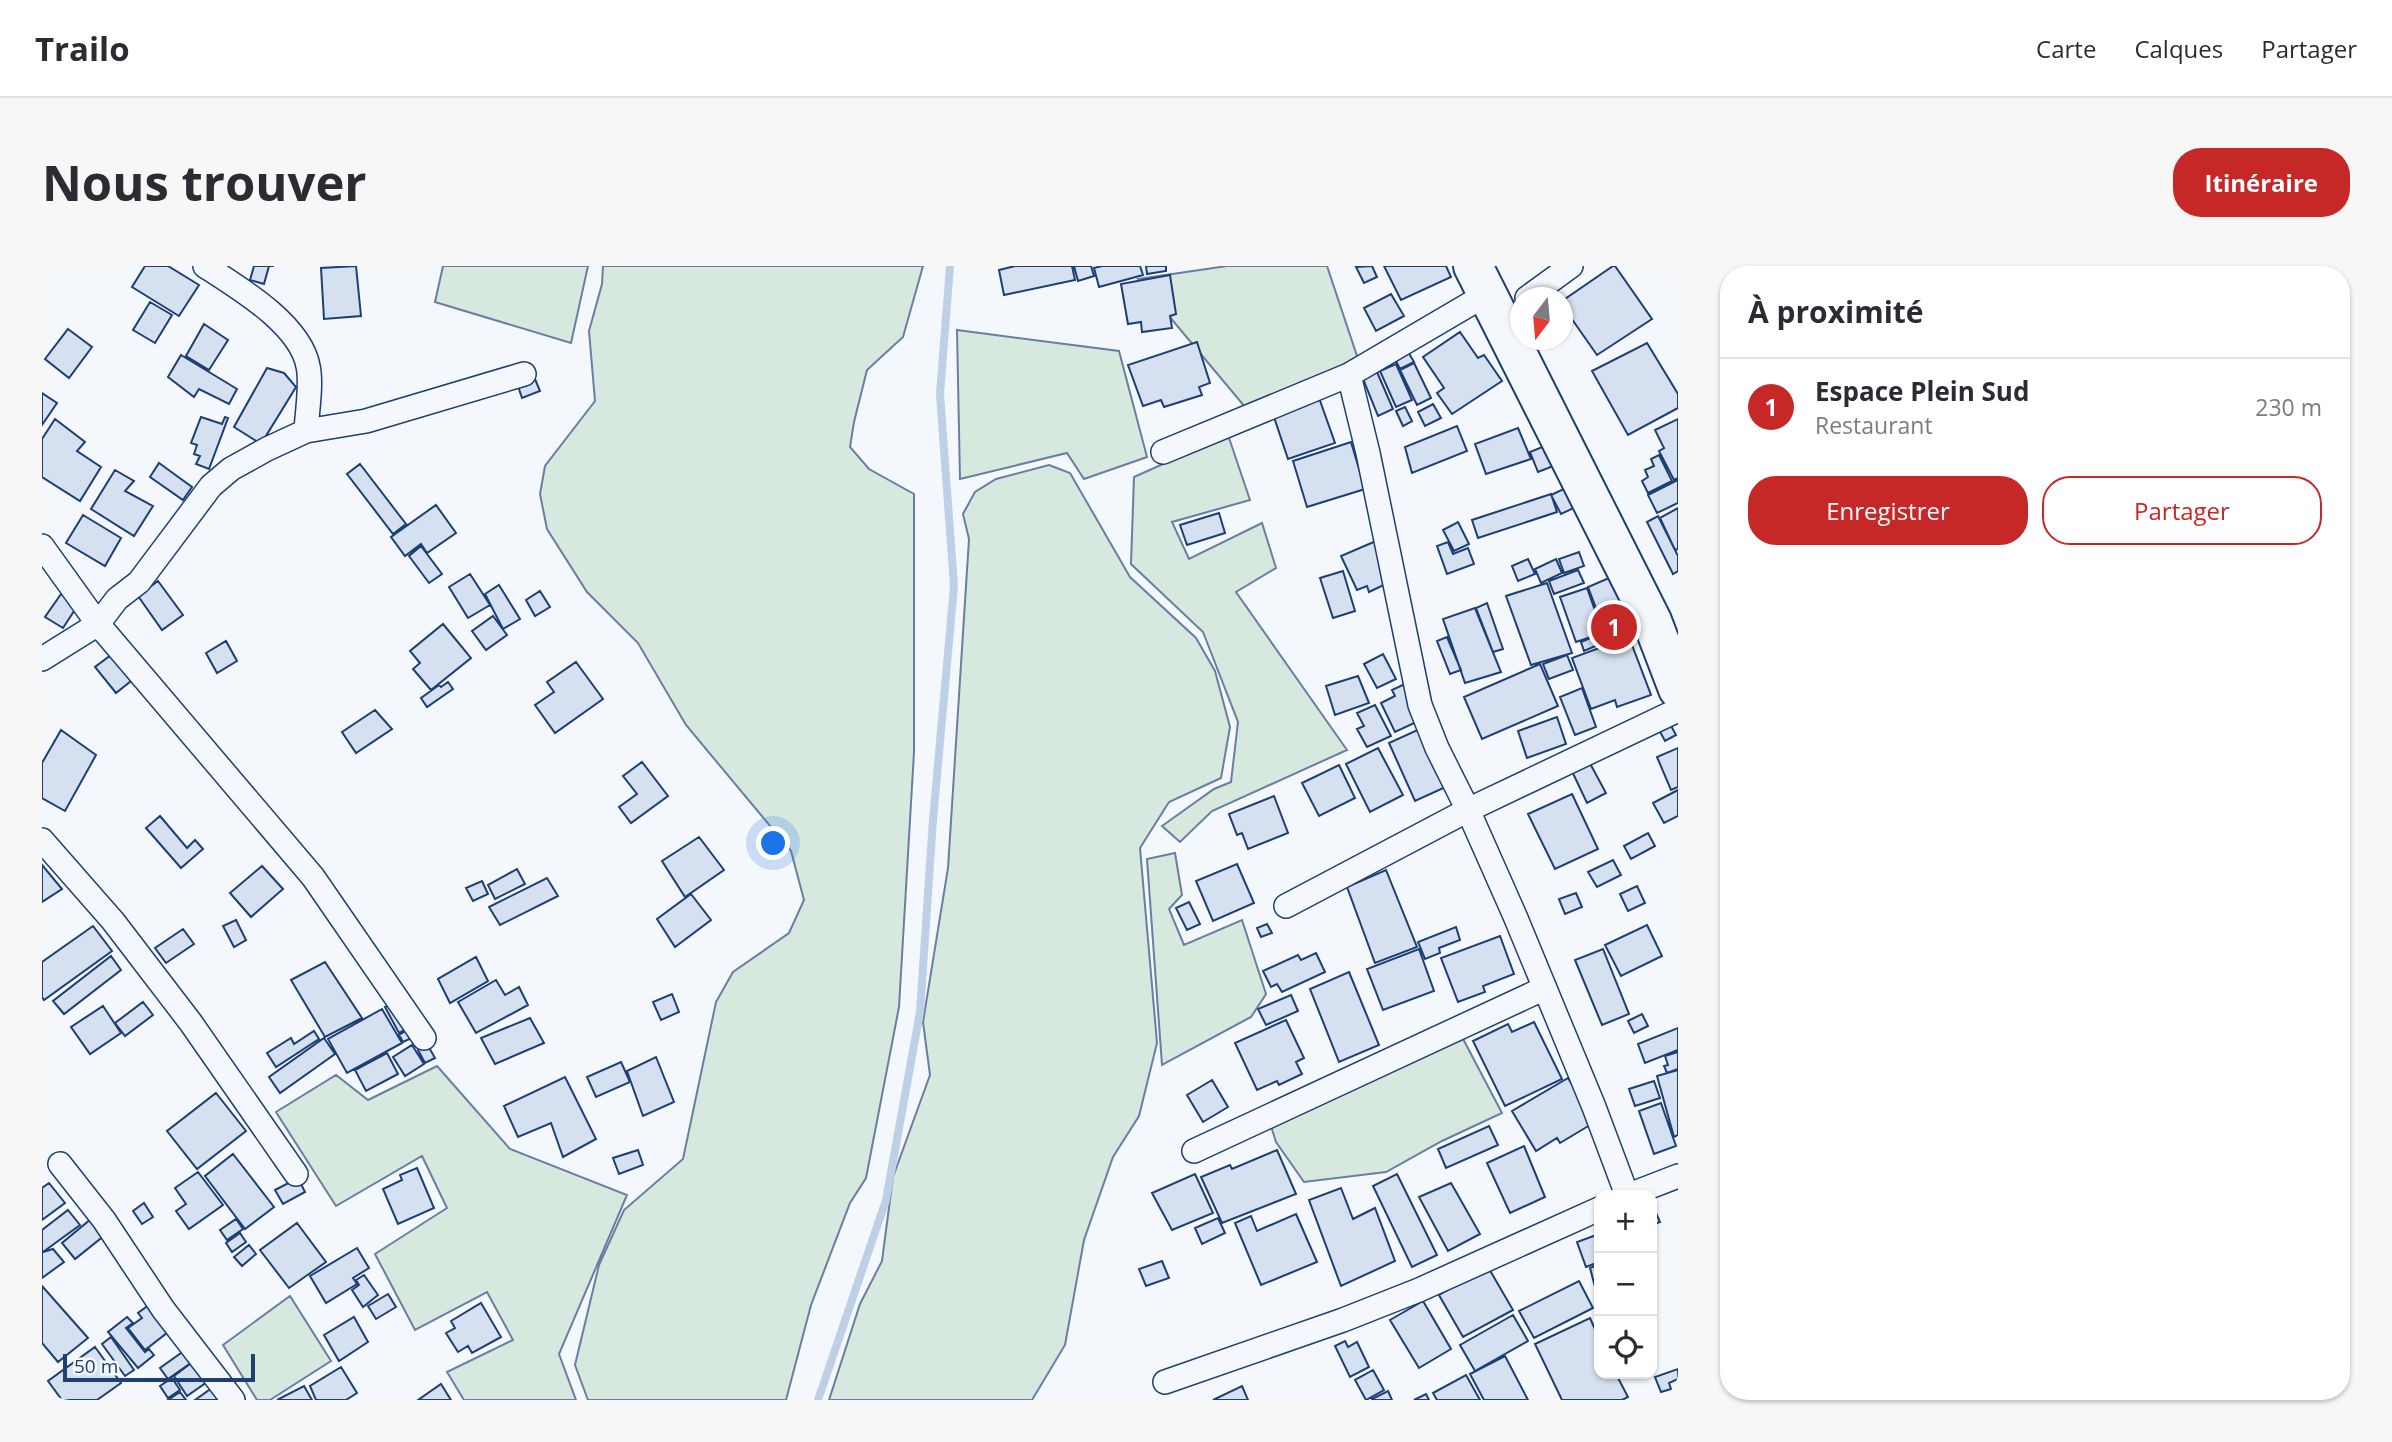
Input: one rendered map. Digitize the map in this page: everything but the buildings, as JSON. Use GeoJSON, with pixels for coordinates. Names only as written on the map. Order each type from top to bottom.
{"type":"FeatureCollection","features":[{"type":"Feature","properties":{"kind":"highway"},"geometry":{"type":"LineString","coordinates":[[1502,296],[1652,621],[1678,689]]}},
{"type":"Feature","properties":{"kind":"street"},"geometry":{"type":"LineString","coordinates":[[205,266],[266,308],[300,346],[308,367],[306,431]]}},
{"type":"Feature","properties":{"kind":"street"},"geometry":{"type":"LineString","coordinates":[[1163,452],[1349,375],[1502,296],[1571,266]]}},
{"type":"Feature","properties":{"kind":"street"},"geometry":{"type":"LineString","coordinates":[[42,659],[97,624],[117,600],[139,582],[211,486],[231,469],[306,431],[366,421],[524,374]]}},
{"type":"Feature","properties":{"kind":"street"},"geometry":{"type":"LineString","coordinates":[[1349,375],[1368,453],[1420,705],[1545,988],[1626,1190]]}},
{"type":"Feature","properties":{"kind":"street"},"geometry":{"type":"LineString","coordinates":[[42,546],[97,624],[313,877],[424,1038]]}},
{"type":"Feature","properties":{"kind":"street"},"geometry":{"type":"LineString","coordinates":[[1286,906],[1468,810],[1678,710]]}},
{"type":"Feature","properties":{"kind":"street"},"geometry":{"type":"LineString","coordinates":[[42,840],[113,921],[175,1002],[296,1174]]}},
{"type":"Feature","properties":{"kind":"street"},"geometry":{"type":"LineString","coordinates":[[1194,1151],[1545,988]]}},
{"type":"Feature","properties":{"kind":"street"},"geometry":{"type":"LineString","coordinates":[[60,1164],[104,1220],[163,1309],[233,1400]]}},
{"type":"Feature","properties":{"kind":"street"},"geometry":{"type":"LineString","coordinates":[[1641,1190],[1678,1176]]}},
{"type":"Feature","properties":{"kind":"street"},"geometry":{"type":"LineString","coordinates":[[1165,1382],[1343,1320],[1419,1290],[1594,1211]]}},
{"type":"Feature","properties":{"kind":"shaded area"},"geometry":{"type":"Polygon","coordinates":[[[443,266],[588,266],[571,343],[435,302],[443,266]]]}},
{"type":"Feature","properties":{"kind":"shaded area"},"geometry":{"type":"Polygon","coordinates":[[[603,266],[923,266],[903,337],[867,370],[850,447],[869,469],[914,494],[914,752],[899,1007],[866,1178],[850,1203],[811,1305],[786,1400],[588,1400],[575,1365],[599,1265],[624,1210],[683,1159],[716,1002],[733,972],[789,933],[804,900],[791,851],[686,725],[638,643],[587,592],[547,529],[540,494],[545,466],[595,401],[589,331],[602,284],[603,266]]]}},
{"type":"Feature","properties":{"kind":"shaded area"},"geometry":{"type":"Polygon","coordinates":[[[1227,266],[1327,266],[1358,359],[1245,407],[1138,279],[1227,266]]]}},
{"type":"Feature","properties":{"kind":"shaded area"},"geometry":{"type":"Polygon","coordinates":[[[957,330],[1119,351],[1147,457],[1084,479],[1067,453],[960,479],[957,330]]]}},
{"type":"Feature","properties":{"kind":"shaded area"},"geometry":{"type":"Polygon","coordinates":[[[1228,435],[1250,500],[1172,522],[1189,559],[1262,523],[1276,568],[1236,592],[1347,750],[1212,811],[1180,842],[1162,826],[1214,789],[1231,782],[1238,722],[1203,632],[1131,564],[1134,477],[1228,435]]]}},
{"type":"Feature","properties":{"kind":"shaded area"},"geometry":{"type":"Polygon","coordinates":[[[1049,465],[1070,473],[1130,577],[1196,638],[1215,671],[1230,727],[1221,778],[1169,802],[1140,848],[1157,1043],[1139,1116],[1113,1157],[1084,1240],[1065,1345],[1032,1400],[829,1400],[860,1304],[882,1261],[893,1177],[930,1075],[923,1022],[948,868],[969,539],[963,514],[975,492],[996,479],[1049,465]]]}},
{"type":"Feature","properties":{"kind":"shaded area"},"geometry":{"type":"Polygon","coordinates":[[[1175,853],[1182,895],[1169,909],[1184,945],[1242,920],[1266,994],[1251,1017],[1162,1065],[1147,859],[1175,853]]]}},
{"type":"Feature","properties":{"kind":"shaded area"},"geometry":{"type":"Polygon","coordinates":[[[1461,1035],[1502,1113],[1442,1141],[1386,1172],[1304,1182],[1276,1142],[1270,1123],[1461,1035]]]}},
{"type":"Feature","properties":{"kind":"shaded area"},"geometry":{"type":"Polygon","coordinates":[[[437,1066],[510,1149],[627,1195],[559,1354],[576,1400],[464,1400],[447,1372],[513,1340],[487,1292],[415,1330],[375,1254],[447,1208],[422,1156],[336,1206],[276,1112],[336,1075],[368,1100],[437,1066]]]}},
{"type":"Feature","properties":{"kind":"shaded area"},"geometry":{"type":"Polygon","coordinates":[[[290,1296],[331,1361],[270,1400],[257,1400],[223,1345],[290,1296]]]}},
{"type":"Feature","properties":{"kind":"waterway"},"geometry":{"type":"LineString","coordinates":[[818,1400],[886,1200],[920,1012],[933,820],[954,586],[940,394],[950,266]]}},
{"type":"Feature","properties":{"kind":"place","name":"Espace Plein Sud"},"geometry":{"type":"Point","coordinates":[1614,627]}}]}
